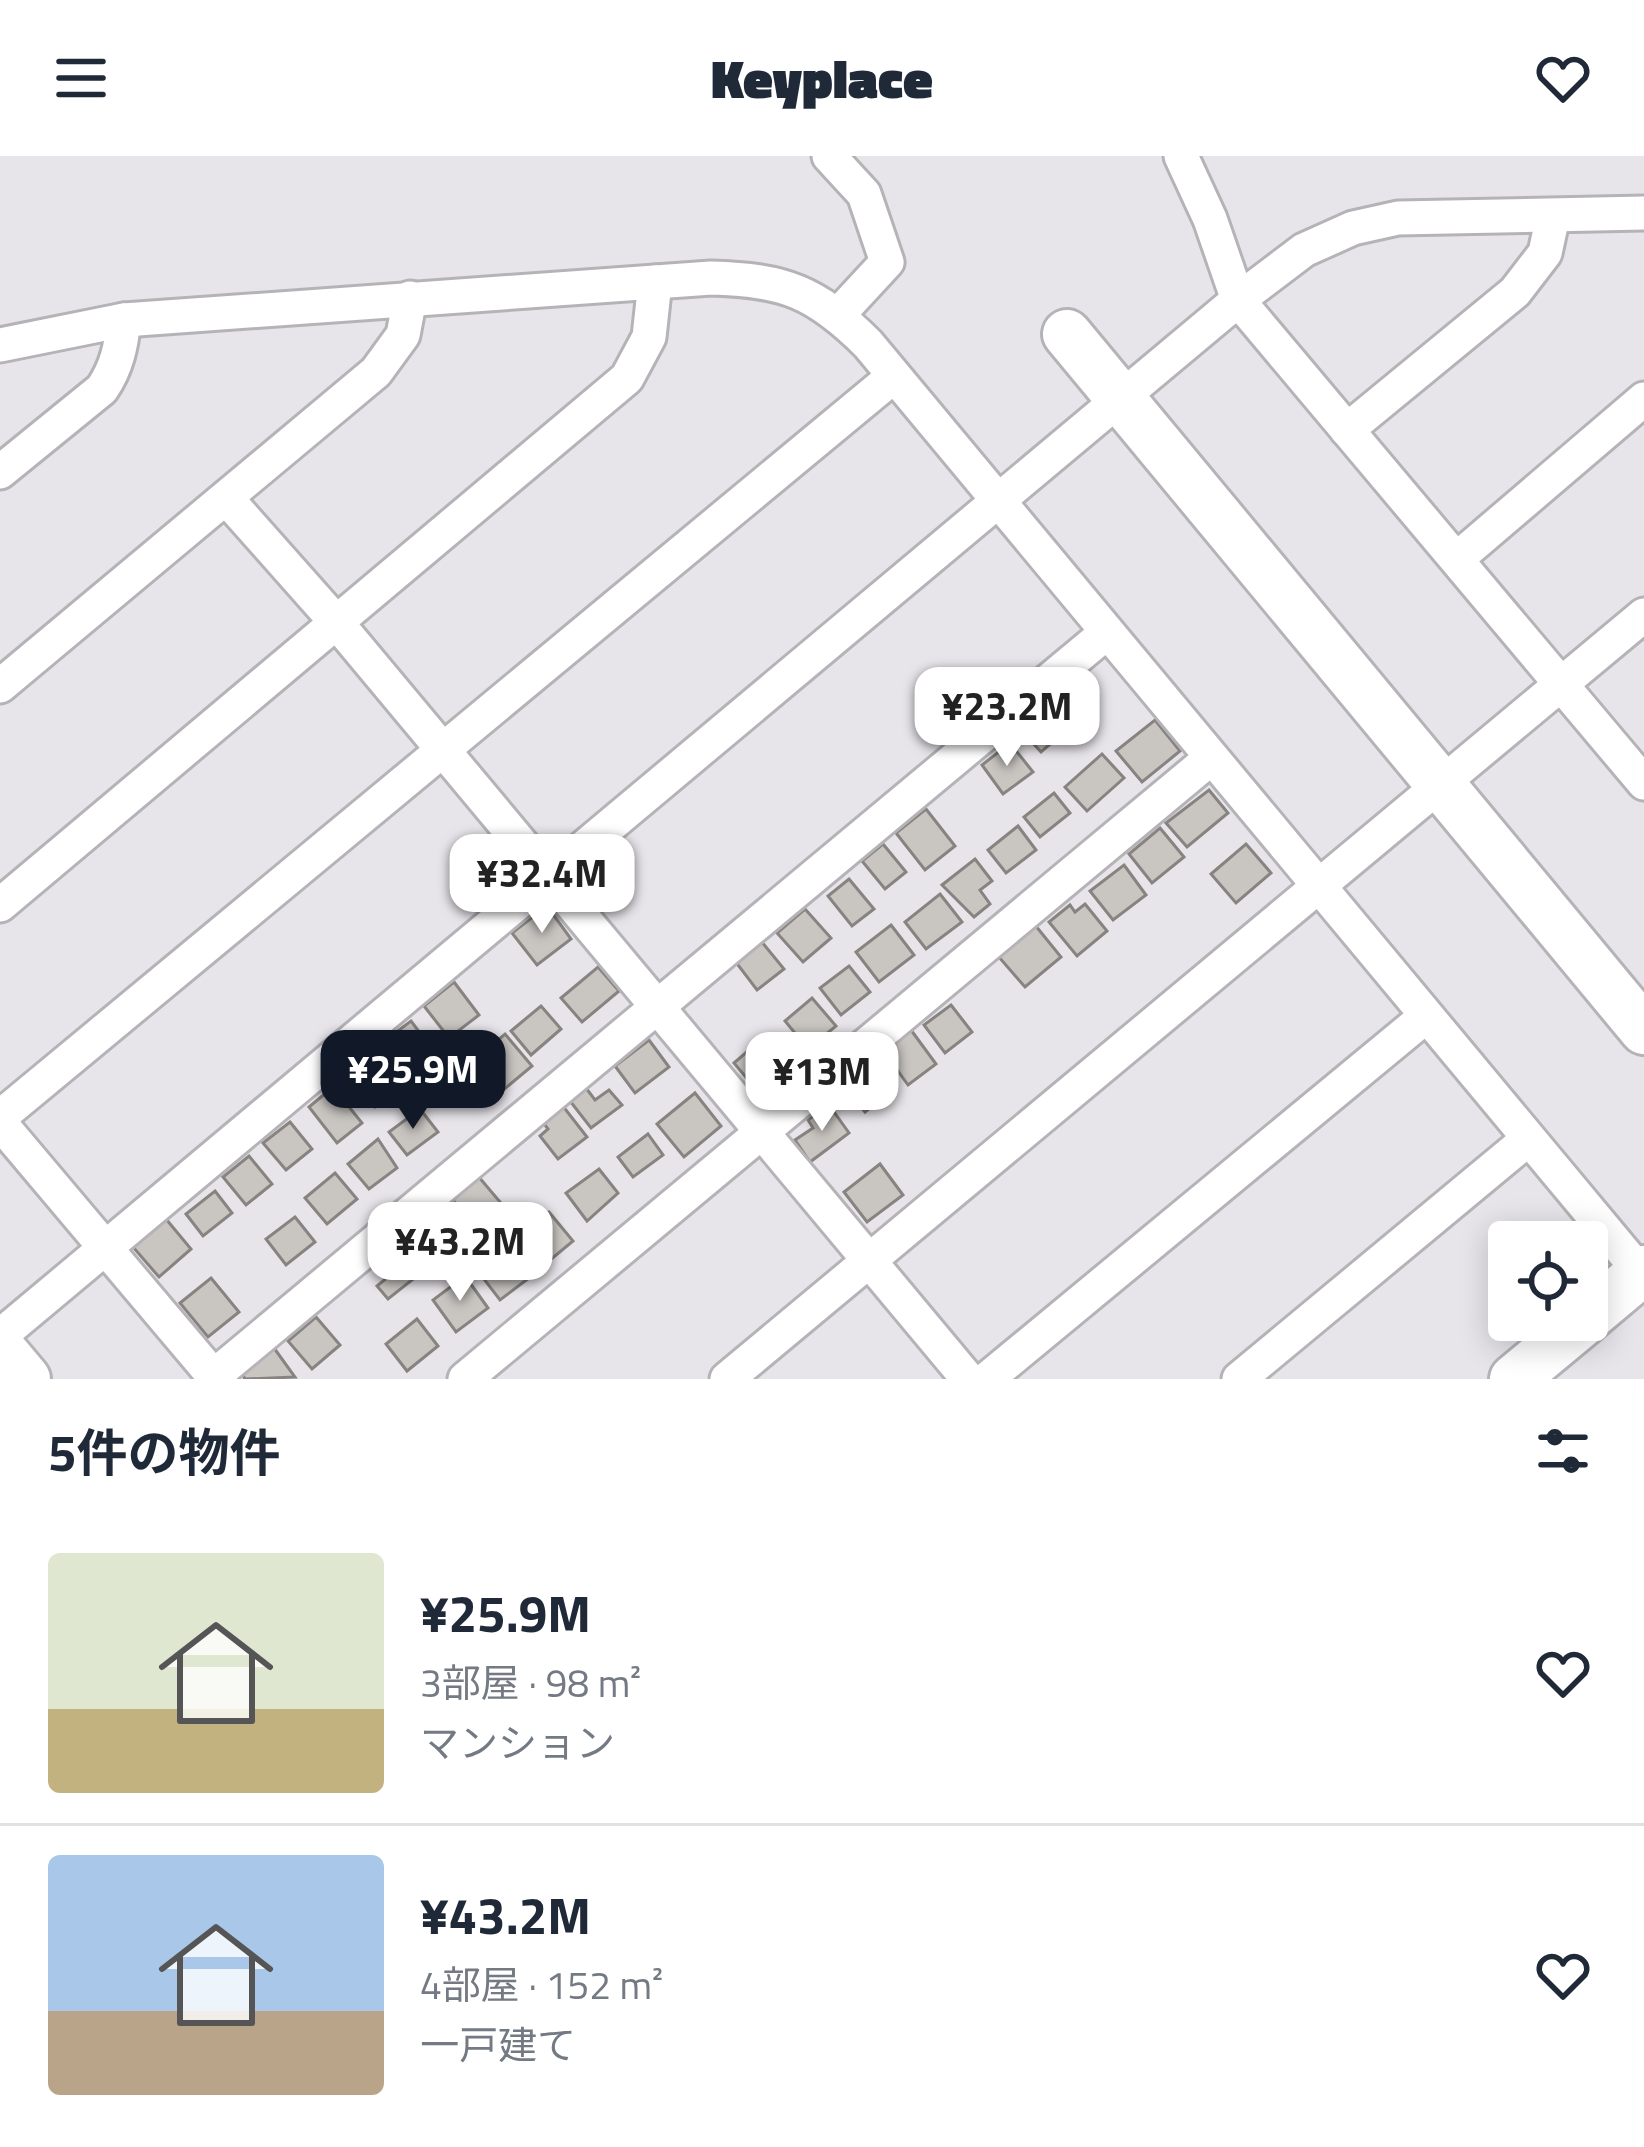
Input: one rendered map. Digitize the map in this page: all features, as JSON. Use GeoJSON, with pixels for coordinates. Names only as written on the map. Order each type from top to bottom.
{"type":"FeatureCollection","features":[{"type":"Feature","properties":{"kind":"street"},"geometry":{"type":"LineString","coordinates":[[829,156],[864,194],[886,262],[838,315]]}},
{"type":"Feature","properties":{"kind":"street"},"geometry":{"type":"LineString","coordinates":[[1181,156],[1210,219],[1238,301],[1644,783]]}},
{"type":"Feature","properties":{"kind":"street"},"geometry":{"type":"LineString","coordinates":[[0,1336],[1304,250],[1353,228],[1398,218],[1644,213]]}},
{"type":"Feature","properties":{"kind":"street"},"geometry":{"type":"LineString","coordinates":[[1347,430],[1515,292],[1545,253],[1553,216]]}},
{"type":"Feature","properties":{"kind":"street"},"geometry":{"type":"LineString","coordinates":[[0,345],[124,320],[410,298],[752,279],[800,291],[838,315],[894,376],[1527,1140],[1642,1272],[1608,1301]]}},
{"type":"Feature","properties":{"kind":"street"},"geometry":{"type":"LineString","coordinates":[[0,905],[627,378],[649,337],[655,282]]}},
{"type":"Feature","properties":{"kind":"street"},"geometry":{"type":"LineString","coordinates":[[0,686],[376,372],[403,334],[410,298]]}},
{"type":"Feature","properties":{"kind":"street"},"geometry":{"type":"LineString","coordinates":[[0,472],[101,388],[121,349],[124,320]]}},
{"type":"Feature","properties":{"kind":"street"},"geometry":{"type":"LineString","coordinates":[[1067,334],[1644,1030]]}},
{"type":"Feature","properties":{"kind":"street"},"geometry":{"type":"LineString","coordinates":[[894,376],[0,1120],[106,1250],[215,1378],[1106,633]]}},
{"type":"Feature","properties":{"kind":"street"},"geometry":{"type":"LineString","coordinates":[[1458,558],[1644,399]]}},
{"type":"Feature","properties":{"kind":"street"},"geometry":{"type":"LineString","coordinates":[[227,499],[337,623],[968,1379]]}},
{"type":"Feature","properties":{"kind":"street"},"geometry":{"type":"LineString","coordinates":[[728,1379],[1644,615]]}},
{"type":"Feature","properties":{"kind":"street"},"geometry":{"type":"LineString","coordinates":[[465,1379],[1210,758]]}},
{"type":"Feature","properties":{"kind":"street"},"geometry":{"type":"LineString","coordinates":[[987,1379],[1426,1017]]}},
{"type":"Feature","properties":{"kind":"street"},"geometry":{"type":"LineString","coordinates":[[1238,1379],[1527,1140]]}},
{"type":"Feature","properties":{"kind":"street"},"geometry":{"type":"LineString","coordinates":[[1514,1379],[1560,1341]]}},
{"type":"Feature","properties":{"kind":"street"},"geometry":{"type":"LineString","coordinates":[[0,1348],[26,1379]]}},
{"type":"Feature","properties":{"kind":"building"},"geometry":{"type":"Polygon","coordinates":[[[1052,704],[1071,726],[1041,752],[1022,731],[1052,704]]]}},
{"type":"Feature","properties":{"kind":"building"},"geometry":{"type":"Polygon","coordinates":[[[1155,720],[1180,751],[1142,782],[1116,751],[1155,720]]]}},
{"type":"Feature","properties":{"kind":"building"},"geometry":{"type":"Polygon","coordinates":[[[1010,743],[1033,772],[1003,794],[982,765],[1010,743]]]}},
{"type":"Feature","properties":{"kind":"building"},"geometry":{"type":"Polygon","coordinates":[[[1102,754],[1124,778],[1087,811],[1065,787],[1102,754]]]}},
{"type":"Feature","properties":{"kind":"building"},"geometry":{"type":"Polygon","coordinates":[[[1209,790],[1228,813],[1187,847],[1166,823],[1209,790]]]}},
{"type":"Feature","properties":{"kind":"building"},"geometry":{"type":"Polygon","coordinates":[[[1054,793],[1070,813],[1040,837],[1024,817],[1054,793]]]}},
{"type":"Feature","properties":{"kind":"building"},"geometry":{"type":"Polygon","coordinates":[[[926,809],[955,846],[925,870],[896,833],[926,809]]]}},
{"type":"Feature","properties":{"kind":"building"},"geometry":{"type":"Polygon","coordinates":[[[1018,826],[1036,850],[1006,873],[988,850],[1018,826]]]}},
{"type":"Feature","properties":{"kind":"building"},"geometry":{"type":"Polygon","coordinates":[[[1160,828],[1184,857],[1152,883],[1129,854],[1160,828]]]}},
{"type":"Feature","properties":{"kind":"building"},"geometry":{"type":"Polygon","coordinates":[[[883,844],[906,872],[885,889],[862,861],[883,844]]]}},
{"type":"Feature","properties":{"kind":"building"},"geometry":{"type":"Polygon","coordinates":[[[1246,844],[1271,873],[1236,903],[1211,874],[1246,844]]]}},
{"type":"Feature","properties":{"kind":"building"},"geometry":{"type":"Polygon","coordinates":[[[975,859],[992,881],[980,890],[990,904],[974,917],[942,885],[975,859]]]}},
{"type":"Feature","properties":{"kind":"building"},"geometry":{"type":"Polygon","coordinates":[[[1124,865],[1146,895],[1113,920],[1090,891],[1124,865]]]}},
{"type":"Feature","properties":{"kind":"building"},"geometry":{"type":"Polygon","coordinates":[[[849,879],[874,909],[852,926],[828,896],[849,879]]]}},
{"type":"Feature","properties":{"kind":"building"},"geometry":{"type":"Polygon","coordinates":[[[940,894],[962,922],[926,949],[905,922],[940,894]]]}},
{"type":"Feature","properties":{"kind":"building"},"geometry":{"type":"Polygon","coordinates":[[[1085,904],[1107,931],[1077,956],[1049,922],[1070,905],[1075,912],[1085,904]]]}},
{"type":"Feature","properties":{"kind":"building"},"geometry":{"type":"Polygon","coordinates":[[[547,906],[571,939],[537,965],[512,933],[547,906]]]}},
{"type":"Feature","properties":{"kind":"building"},"geometry":{"type":"Polygon","coordinates":[[[805,909],[831,938],[803,962],[777,933],[805,909]]]}},
{"type":"Feature","properties":{"kind":"building"},"geometry":{"type":"Polygon","coordinates":[[[891,925],[914,955],[879,982],[856,952],[891,925]]]}},
{"type":"Feature","properties":{"kind":"building"},"geometry":{"type":"Polygon","coordinates":[[[1035,925],[1061,957],[1025,987],[998,956],[1035,925]]]}},
{"type":"Feature","properties":{"kind":"building"},"geometry":{"type":"Polygon","coordinates":[[[761,941],[784,969],[757,990],[735,961],[761,941]]]}},
{"type":"Feature","properties":{"kind":"building"},"geometry":{"type":"Polygon","coordinates":[[[849,966],[870,992],[841,1015],[820,988],[849,966]]]}},
{"type":"Feature","properties":{"kind":"building"},"geometry":{"type":"Polygon","coordinates":[[[598,967],[619,991],[582,1022],[561,998],[598,967]]]}},
{"type":"Feature","properties":{"kind":"building"},"geometry":{"type":"Polygon","coordinates":[[[454,982],[479,1015],[449,1038],[424,1006],[454,982]]]}},
{"type":"Feature","properties":{"kind":"building"},"geometry":{"type":"Polygon","coordinates":[[[812,998],[836,1026],[808,1049],[785,1021],[812,998]]]}},
{"type":"Feature","properties":{"kind":"building"},"geometry":{"type":"Polygon","coordinates":[[[951,1005],[972,1032],[945,1053],[924,1025],[951,1005]]]}},
{"type":"Feature","properties":{"kind":"building"},"geometry":{"type":"Polygon","coordinates":[[[541,1006],[561,1029],[531,1055],[511,1031],[541,1006]]]}},
{"type":"Feature","properties":{"kind":"building"},"geometry":{"type":"Polygon","coordinates":[[[411,1021],[426,1041],[398,1062],[383,1042],[411,1021]]]}},
{"type":"Feature","properties":{"kind":"building"},"geometry":{"type":"Polygon","coordinates":[[[911,1030],[936,1064],[908,1085],[883,1050],[911,1030]]]}},
{"type":"Feature","properties":{"kind":"building"},"geometry":{"type":"Polygon","coordinates":[[[505,1034],[532,1066],[496,1096],[470,1064],[505,1034]]]}},
{"type":"Feature","properties":{"kind":"building"},"geometry":{"type":"Polygon","coordinates":[[[649,1040],[669,1067],[635,1093],[615,1066],[649,1040]]]}},
{"type":"Feature","properties":{"kind":"building"},"geometry":{"type":"Polygon","coordinates":[[[756,1044],[777,1069],[754,1087],[734,1063],[756,1044]]]}},
{"type":"Feature","properties":{"kind":"building"},"geometry":{"type":"Polygon","coordinates":[[[376,1054],[401,1086],[375,1107],[350,1077],[376,1054]]]}},
{"type":"Feature","properties":{"kind":"building"},"geometry":{"type":"Polygon","coordinates":[[[874,1065],[893,1089],[865,1112],[846,1088],[874,1065]]]}},
{"type":"Feature","properties":{"kind":"building"},"geometry":{"type":"Polygon","coordinates":[[[333,1087],[362,1123],[337,1143],[309,1107],[333,1087]]]}},
{"type":"Feature","properties":{"kind":"building"},"geometry":{"type":"Polygon","coordinates":[[[586,1088],[595,1100],[609,1090],[622,1105],[591,1128],[570,1101],[586,1088]]]}},
{"type":"Feature","properties":{"kind":"building"},"geometry":{"type":"Polygon","coordinates":[[[695,1093],[721,1126],[684,1157],[657,1124],[695,1093]]]}},
{"type":"Feature","properties":{"kind":"building"},"geometry":{"type":"Polygon","coordinates":[[[562,1105],[587,1137],[558,1159],[540,1136],[548,1129],[542,1121],[562,1105]]]}},
{"type":"Feature","properties":{"kind":"building"},"geometry":{"type":"Polygon","coordinates":[[[829,1105],[849,1133],[810,1162],[795,1140],[813,1128],[808,1120],[829,1105]]]}},
{"type":"Feature","properties":{"kind":"building"},"geometry":{"type":"Polygon","coordinates":[[[420,1109],[438,1132],[407,1155],[389,1132],[420,1109]]]}},
{"type":"Feature","properties":{"kind":"building"},"geometry":{"type":"Polygon","coordinates":[[[290,1122],[312,1149],[286,1170],[263,1143],[290,1122]]]}},
{"type":"Feature","properties":{"kind":"building"},"geometry":{"type":"Polygon","coordinates":[[[648,1134],[663,1155],[633,1177],[618,1157],[648,1134]]]}},
{"type":"Feature","properties":{"kind":"building"},"geometry":{"type":"Polygon","coordinates":[[[378,1139],[397,1168],[369,1189],[348,1164],[378,1139]]]}},
{"type":"Feature","properties":{"kind":"building"},"geometry":{"type":"Polygon","coordinates":[[[249,1156],[272,1184],[246,1205],[223,1177],[249,1156]]]}},
{"type":"Feature","properties":{"kind":"building"},"geometry":{"type":"Polygon","coordinates":[[[880,1164],[903,1195],[867,1222],[844,1192],[880,1164]]]}},
{"type":"Feature","properties":{"kind":"building"},"geometry":{"type":"Polygon","coordinates":[[[599,1169],[618,1193],[587,1221],[566,1193],[599,1169]]]}},
{"type":"Feature","properties":{"kind":"building"},"geometry":{"type":"Polygon","coordinates":[[[335,1173],[357,1199],[327,1224],[305,1198],[335,1173]]]}},
{"type":"Feature","properties":{"kind":"building"},"geometry":{"type":"Polygon","coordinates":[[[478,1176],[506,1209],[480,1231],[452,1199],[478,1176]]]}},
{"type":"Feature","properties":{"kind":"building"},"geometry":{"type":"Polygon","coordinates":[[[215,1191],[232,1213],[203,1236],[186,1214],[215,1191]]]}},
{"type":"Feature","properties":{"kind":"building"},"geometry":{"type":"Polygon","coordinates":[[[549,1212],[573,1241],[543,1266],[519,1237],[549,1212]]]}},
{"type":"Feature","properties":{"kind":"building"},"geometry":{"type":"Polygon","coordinates":[[[295,1217],[315,1242],[286,1265],[266,1239],[295,1217]]]}},
{"type":"Feature","properties":{"kind":"building"},"geometry":{"type":"Polygon","coordinates":[[[166,1219],[191,1249],[159,1277],[133,1247],[166,1219]]]}},
{"type":"Feature","properties":{"kind":"building"},"geometry":{"type":"Polygon","coordinates":[[[400,1244],[422,1272],[388,1299],[377,1286],[388,1277],[377,1263],[400,1244]]]}},
{"type":"Feature","properties":{"kind":"building"},"geometry":{"type":"Polygon","coordinates":[[[511,1245],[533,1275],[500,1300],[477,1270],[511,1245]]]}},
{"type":"Feature","properties":{"kind":"building"},"geometry":{"type":"Polygon","coordinates":[[[465,1276],[488,1308],[456,1332],[433,1300],[465,1276]]]}},
{"type":"Feature","properties":{"kind":"building"},"geometry":{"type":"Polygon","coordinates":[[[211,1278],[239,1312],[208,1337],[180,1303],[211,1278]]]}},
{"type":"Feature","properties":{"kind":"building"},"geometry":{"type":"Polygon","coordinates":[[[316,1317],[340,1345],[312,1369],[288,1341],[316,1317]]]}},
{"type":"Feature","properties":{"kind":"building"},"geometry":{"type":"Polygon","coordinates":[[[417,1319],[438,1346],[407,1371],[386,1344],[417,1319]]]}},
{"type":"Feature","properties":{"kind":"building"},"geometry":{"type":"Polygon","coordinates":[[[274,1348],[295,1377],[245,1379],[241,1372],[274,1348]]]}}]}
